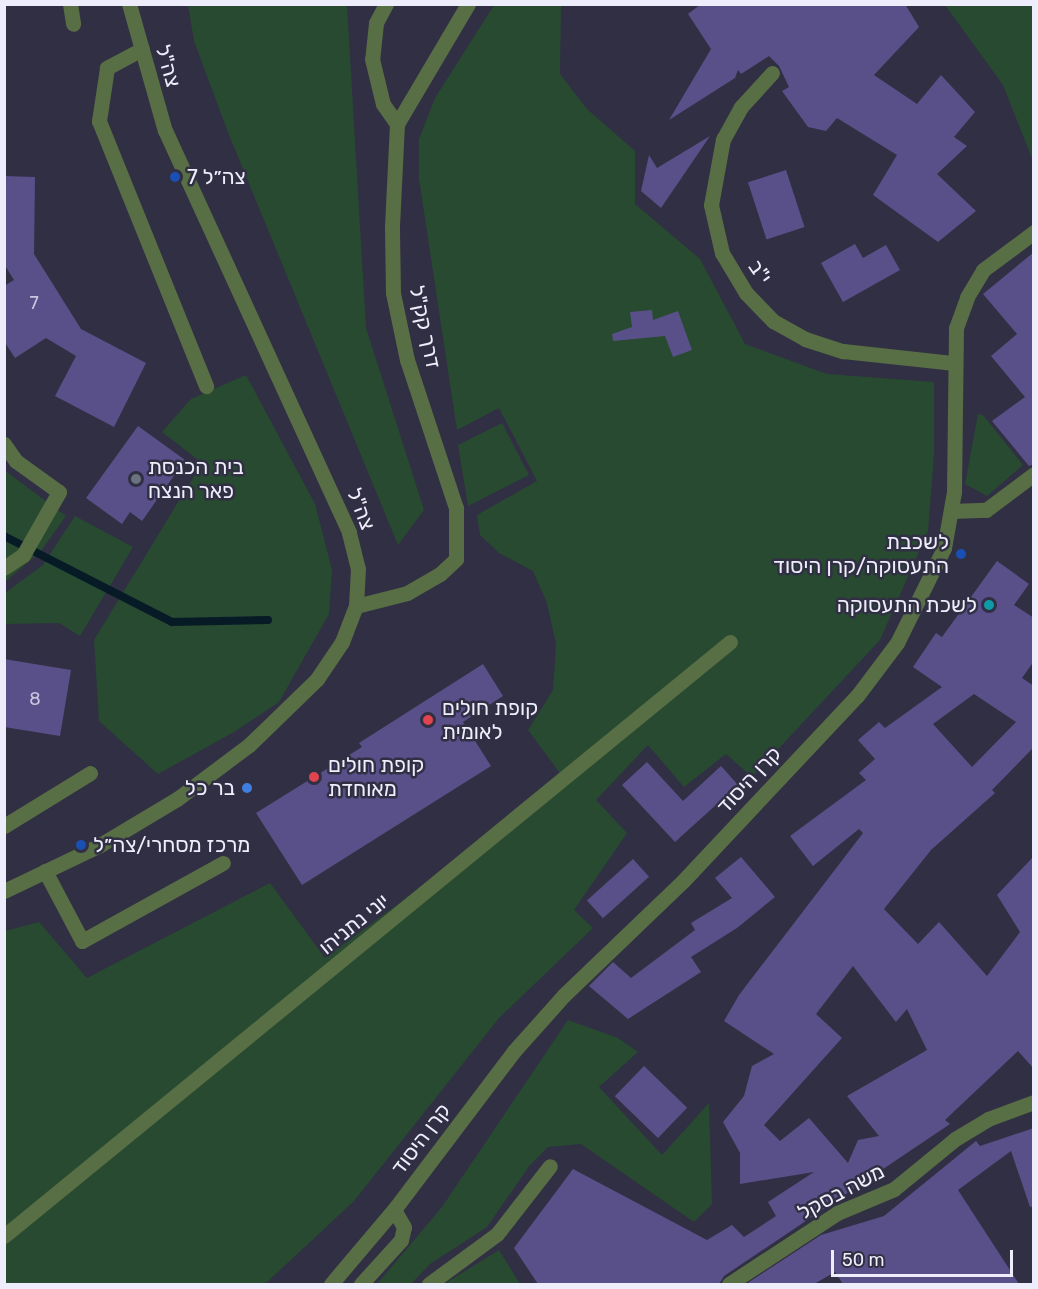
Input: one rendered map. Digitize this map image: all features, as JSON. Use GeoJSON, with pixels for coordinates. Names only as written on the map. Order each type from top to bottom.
{"type":"FeatureCollection","features":[{"type":"Feature","properties":{"kind":"street"},"geometry":{"type":"LineString","coordinates":[[70,4],[72,24]]}},
{"type":"Feature","properties":{"kind":"street","name":"צה\"ל"},"geometry":{"type":"LineString","coordinates":[[4,891],[100,845],[177,799],[249,745],[317,679],[342,642],[356,606],[358,569],[349,532],[165,131],[129,4]]}},
{"type":"Feature","properties":{"kind":"street"},"geometry":{"type":"LineString","coordinates":[[386,4],[376,23],[372,59],[383,104],[397,124]]}},
{"type":"Feature","properties":{"kind":"street","name":"דרך קק\"ל"},"geometry":{"type":"LineString","coordinates":[[356,606],[407,593],[440,574],[456,559],[459,538],[456,508],[407,360],[393,293],[397,124],[468,4]]}},
{"type":"Feature","properties":{"kind":"street"},"geometry":{"type":"LineString","coordinates":[[142,50],[107,68],[99,121],[207,386]]}},
{"type":"Feature","properties":{"kind":"street","name":"י\"ב"},"geometry":{"type":"LineString","coordinates":[[771,73],[741,107],[723,139],[711,206],[722,253],[746,292],[773,321],[805,339],[843,351],[954,363]]}},
{"type":"Feature","properties":{"kind":"street","name":"קרן היסוד"},"geometry":{"type":"LineString","coordinates":[[331,1284],[394,1210],[514,1051],[564,995],[683,881],[857,696],[897,643],[926,590],[944,548],[951,511],[956,446],[954,363],[956,328],[967,297],[983,270],[1034,232]]}},
{"type":"Feature","properties":{"kind":"street"},"geometry":{"type":"LineString","coordinates":[[4,444],[16,461],[59,492],[23,555],[4,568]]}},
{"type":"Feature","properties":{"kind":"street"},"geometry":{"type":"LineString","coordinates":[[951,511],[986,510],[1034,474]]}},
{"type":"Feature","properties":{"kind":"street","name":"יוני נתניהו"},"geometry":{"type":"LineString","coordinates":[[4,1236],[730,642]]}},
{"type":"Feature","properties":{"kind":"street"},"geometry":{"type":"LineString","coordinates":[[4,826],[90,773]]}},
{"type":"Feature","properties":{"kind":"street"},"geometry":{"type":"LineString","coordinates":[[45,872],[82,941],[223,863]]}},
{"type":"Feature","properties":{"kind":"street","name":"משה בסקל"},"geometry":{"type":"LineString","coordinates":[[729,1284],[837,1213],[894,1189],[956,1139],[988,1119],[1034,1102]]}},
{"type":"Feature","properties":{"kind":"street"},"geometry":{"type":"LineString","coordinates":[[429,1284],[497,1234],[550,1166]]}},
{"type":"Feature","properties":{"kind":"street"},"geometry":{"type":"LineString","coordinates":[[362,1284],[400,1240],[404,1227],[394,1210]]}},
{"type":"Feature","properties":{"kind":"green space"},"geometry":{"type":"Polygon","coordinates":[[[188,5],[347,5],[366,328],[424,510],[398,545],[229,135],[194,41],[188,5]]]}},
{"type":"Feature","properties":{"kind":"green space"},"geometry":{"type":"Polygon","coordinates":[[[494,5],[561,5],[560,74],[587,109],[635,151],[635,204],[700,259],[745,344],[827,374],[934,382],[934,455],[928,531],[880,640],[752,777],[726,754],[684,787],[648,745],[596,800],[627,833],[574,910],[593,928],[499,1018],[354,1201],[265,1284],[5,1284],[5,931],[39,922],[87,978],[270,883],[325,958],[565,780],[528,730],[553,690],[556,644],[547,603],[533,571],[499,553],[480,535],[477,515],[537,481],[499,408],[457,430],[419,179],[419,139],[435,98],[494,5]]]}},
{"type":"Feature","properties":{"kind":"green space"},"geometry":{"type":"Polygon","coordinates":[[[945,5],[1033,5],[1033,161],[1003,85],[945,5]]]}},
{"type":"Feature","properties":{"kind":"green space"},"geometry":{"type":"Polygon","coordinates":[[[246,375],[315,504],[332,570],[329,614],[279,702],[234,732],[158,774],[99,721],[94,640],[202,463],[162,432],[191,399],[246,375]]]}},
{"type":"Feature","properties":{"kind":"green space"},"geometry":{"type":"Polygon","coordinates":[[[978,414],[983,415],[1023,465],[987,496],[965,484],[978,414]]]}},
{"type":"Feature","properties":{"kind":"green space"},"geometry":{"type":"Polygon","coordinates":[[[502,423],[529,475],[468,506],[458,445],[502,423]]]}},
{"type":"Feature","properties":{"kind":"green space"},"geometry":{"type":"Polygon","coordinates":[[[4,470],[66,516],[41,551],[5,582],[4,470]]]}},
{"type":"Feature","properties":{"kind":"green space"},"geometry":{"type":"Polygon","coordinates":[[[75,516],[133,547],[80,636],[59,623],[5,624],[5,593],[43,565],[75,516]]]}},
{"type":"Feature","properties":{"kind":"green space"},"geometry":{"type":"Polygon","coordinates":[[[568,1020],[618,1038],[638,1052],[599,1087],[662,1155],[709,1103],[712,1204],[694,1222],[581,1144],[548,1147],[530,1165],[487,1227],[430,1264],[411,1284],[377,1284],[442,1207],[568,1020]]]}},
{"type":"Feature","properties":{"kind":"green space"},"geometry":{"type":"Polygon","coordinates":[[[499,1250],[520,1284],[444,1284],[499,1250]]]}},
{"type":"Feature","properties":{"kind":"building"},"geometry":{"type":"Polygon","coordinates":[[[701,4],[905,4],[919,27],[874,75],[917,104],[941,75],[975,112],[954,137],[967,146],[937,174],[976,211],[938,242],[873,195],[897,155],[837,118],[826,131],[808,127],[782,91],[789,87],[779,66],[769,56],[741,74],[738,70],[735,78],[669,120],[711,49],[688,14],[701,4]]]}},
{"type":"Feature","properties":{"kind":"building"},"geometry":{"type":"Polygon","coordinates":[[[710,136],[661,208],[641,191],[649,155],[657,168],[710,136]]]}},
{"type":"Feature","properties":{"kind":"building"},"geometry":{"type":"Polygon","coordinates":[[[786,170],[805,227],[766,239],[748,182],[786,170]]]}},
{"type":"Feature","properties":{"kind":"building"},"geometry":{"type":"Polygon","coordinates":[[[4,176],[35,177],[34,254],[81,329],[146,363],[114,427],[55,396],[76,356],[46,338],[15,358],[4,341],[4,286],[14,280],[4,264],[4,176]]]}},
{"type":"Feature","properties":{"kind":"building"},"geometry":{"type":"Polygon","coordinates":[[[855,244],[863,258],[886,245],[900,270],[843,302],[821,263],[855,244]]]}},
{"type":"Feature","properties":{"kind":"building"},"geometry":{"type":"Polygon","coordinates":[[[1034,252],[1034,464],[1029,466],[992,421],[1025,397],[991,356],[1017,334],[983,294],[1034,252]]]}},
{"type":"Feature","properties":{"kind":"building"},"geometry":{"type":"Polygon","coordinates":[[[652,310],[653,320],[678,311],[692,350],[673,357],[665,336],[613,341],[612,334],[632,327],[630,312],[652,310]]]}},
{"type":"Feature","properties":{"kind":"building","name":"בית הכנסת פאר הנצח"},"geometry":{"type":"Polygon","coordinates":[[[138,426],[185,460],[142,521],[130,512],[122,524],[86,498],[138,426]]]}},
{"type":"Feature","properties":{"kind":"building"},"geometry":{"type":"Polygon","coordinates":[[[997,561],[1029,584],[1014,605],[1034,618],[1034,661],[1022,678],[1034,686],[1034,747],[992,790],[995,793],[931,850],[884,909],[918,944],[939,922],[987,976],[1020,932],[997,895],[1034,856],[1034,1069],[1018,1051],[945,1120],[950,1124],[724,1276],[719,1284],[538,1284],[514,1248],[573,1169],[707,1240],[732,1225],[744,1237],[776,1216],[768,1202],[814,1172],[740,1184],[740,1153],[723,1122],[744,1096],[752,1066],[774,1054],[724,1021],[739,995],[863,833],[859,829],[813,866],[790,836],[866,780],[859,773],[875,759],[858,740],[879,722],[885,728],[942,687],[913,667],[936,633],[942,637],[997,561]],[[974,694],[933,724],[972,767],[1016,722],[974,694]],[[853,966],[816,1014],[842,1038],[764,1125],[780,1141],[809,1118],[848,1163],[858,1140],[879,1136],[847,1096],[927,1050],[907,1009],[896,1022],[853,966]]]}},
{"type":"Feature","properties":{"kind":"building"},"geometry":{"type":"Polygon","coordinates":[[[4,659],[71,670],[60,736],[4,727],[4,659]]]}},
{"type":"Feature","properties":{"kind":"building"},"geometry":{"type":"Polygon","coordinates":[[[483,664],[503,696],[463,722],[491,766],[302,885],[256,813],[362,747],[359,743],[483,664]]]}},
{"type":"Feature","properties":{"kind":"building"},"geometry":{"type":"Polygon","coordinates":[[[647,762],[683,801],[721,766],[738,785],[675,842],[622,785],[647,762]]]}},
{"type":"Feature","properties":{"kind":"building"},"geometry":{"type":"Polygon","coordinates":[[[741,857],[775,897],[737,928],[691,957],[701,972],[628,1019],[589,986],[613,962],[631,978],[695,930],[691,923],[732,898],[715,878],[741,857]]]}},
{"type":"Feature","properties":{"kind":"building"},"geometry":{"type":"Polygon","coordinates":[[[633,859],[649,877],[603,918],[587,900],[633,859]]]}},
{"type":"Feature","properties":{"kind":"building"},"geometry":{"type":"Polygon","coordinates":[[[644,1066],[687,1108],[658,1138],[615,1096],[644,1066]]]}},
{"type":"Feature","properties":{"kind":"building"},"geometry":{"type":"Polygon","coordinates":[[[1034,1128],[1034,1206],[1030,1207],[1011,1151],[958,1190],[1019,1284],[843,1284],[835,1272],[814,1284],[746,1284],[821,1235],[884,1216],[976,1141],[980,1146],[1034,1128]]]}},
{"type":"Feature","properties":{"kind":"waterway"},"geometry":{"type":"LineString","coordinates":[[4,536],[172,622],[268,620]]}},
{"type":"Feature","properties":{"kind":"place","name":"צה״ל 7"},"geometry":{"type":"Point","coordinates":[175,177]}},
{"type":"Feature","properties":{"kind":"place","name":"בית הכנסת פאר הנצח"},"geometry":{"type":"Point","coordinates":[136,479]}},
{"type":"Feature","properties":{"kind":"place","name":"לשכבת התעסוקה/קרן היסוד"},"geometry":{"type":"Point","coordinates":[961,554]}},
{"type":"Feature","properties":{"kind":"place","name":"לשכת התעסוקה"},"geometry":{"type":"Point","coordinates":[989,605]}},
{"type":"Feature","properties":{"kind":"place","name":"קופת חולים לאומית"},"geometry":{"type":"Point","coordinates":[428,720]}},
{"type":"Feature","properties":{"kind":"place","name":"קופת חולים מאוחדת"},"geometry":{"type":"Point","coordinates":[314,777]}},
{"type":"Feature","properties":{"kind":"place","name":"בר כל"},"geometry":{"type":"Point","coordinates":[247,788]}},
{"type":"Feature","properties":{"kind":"place","name":"מרכז מסחרי/צה״ל"},"geometry":{"type":"Point","coordinates":[81,845]}}]}
